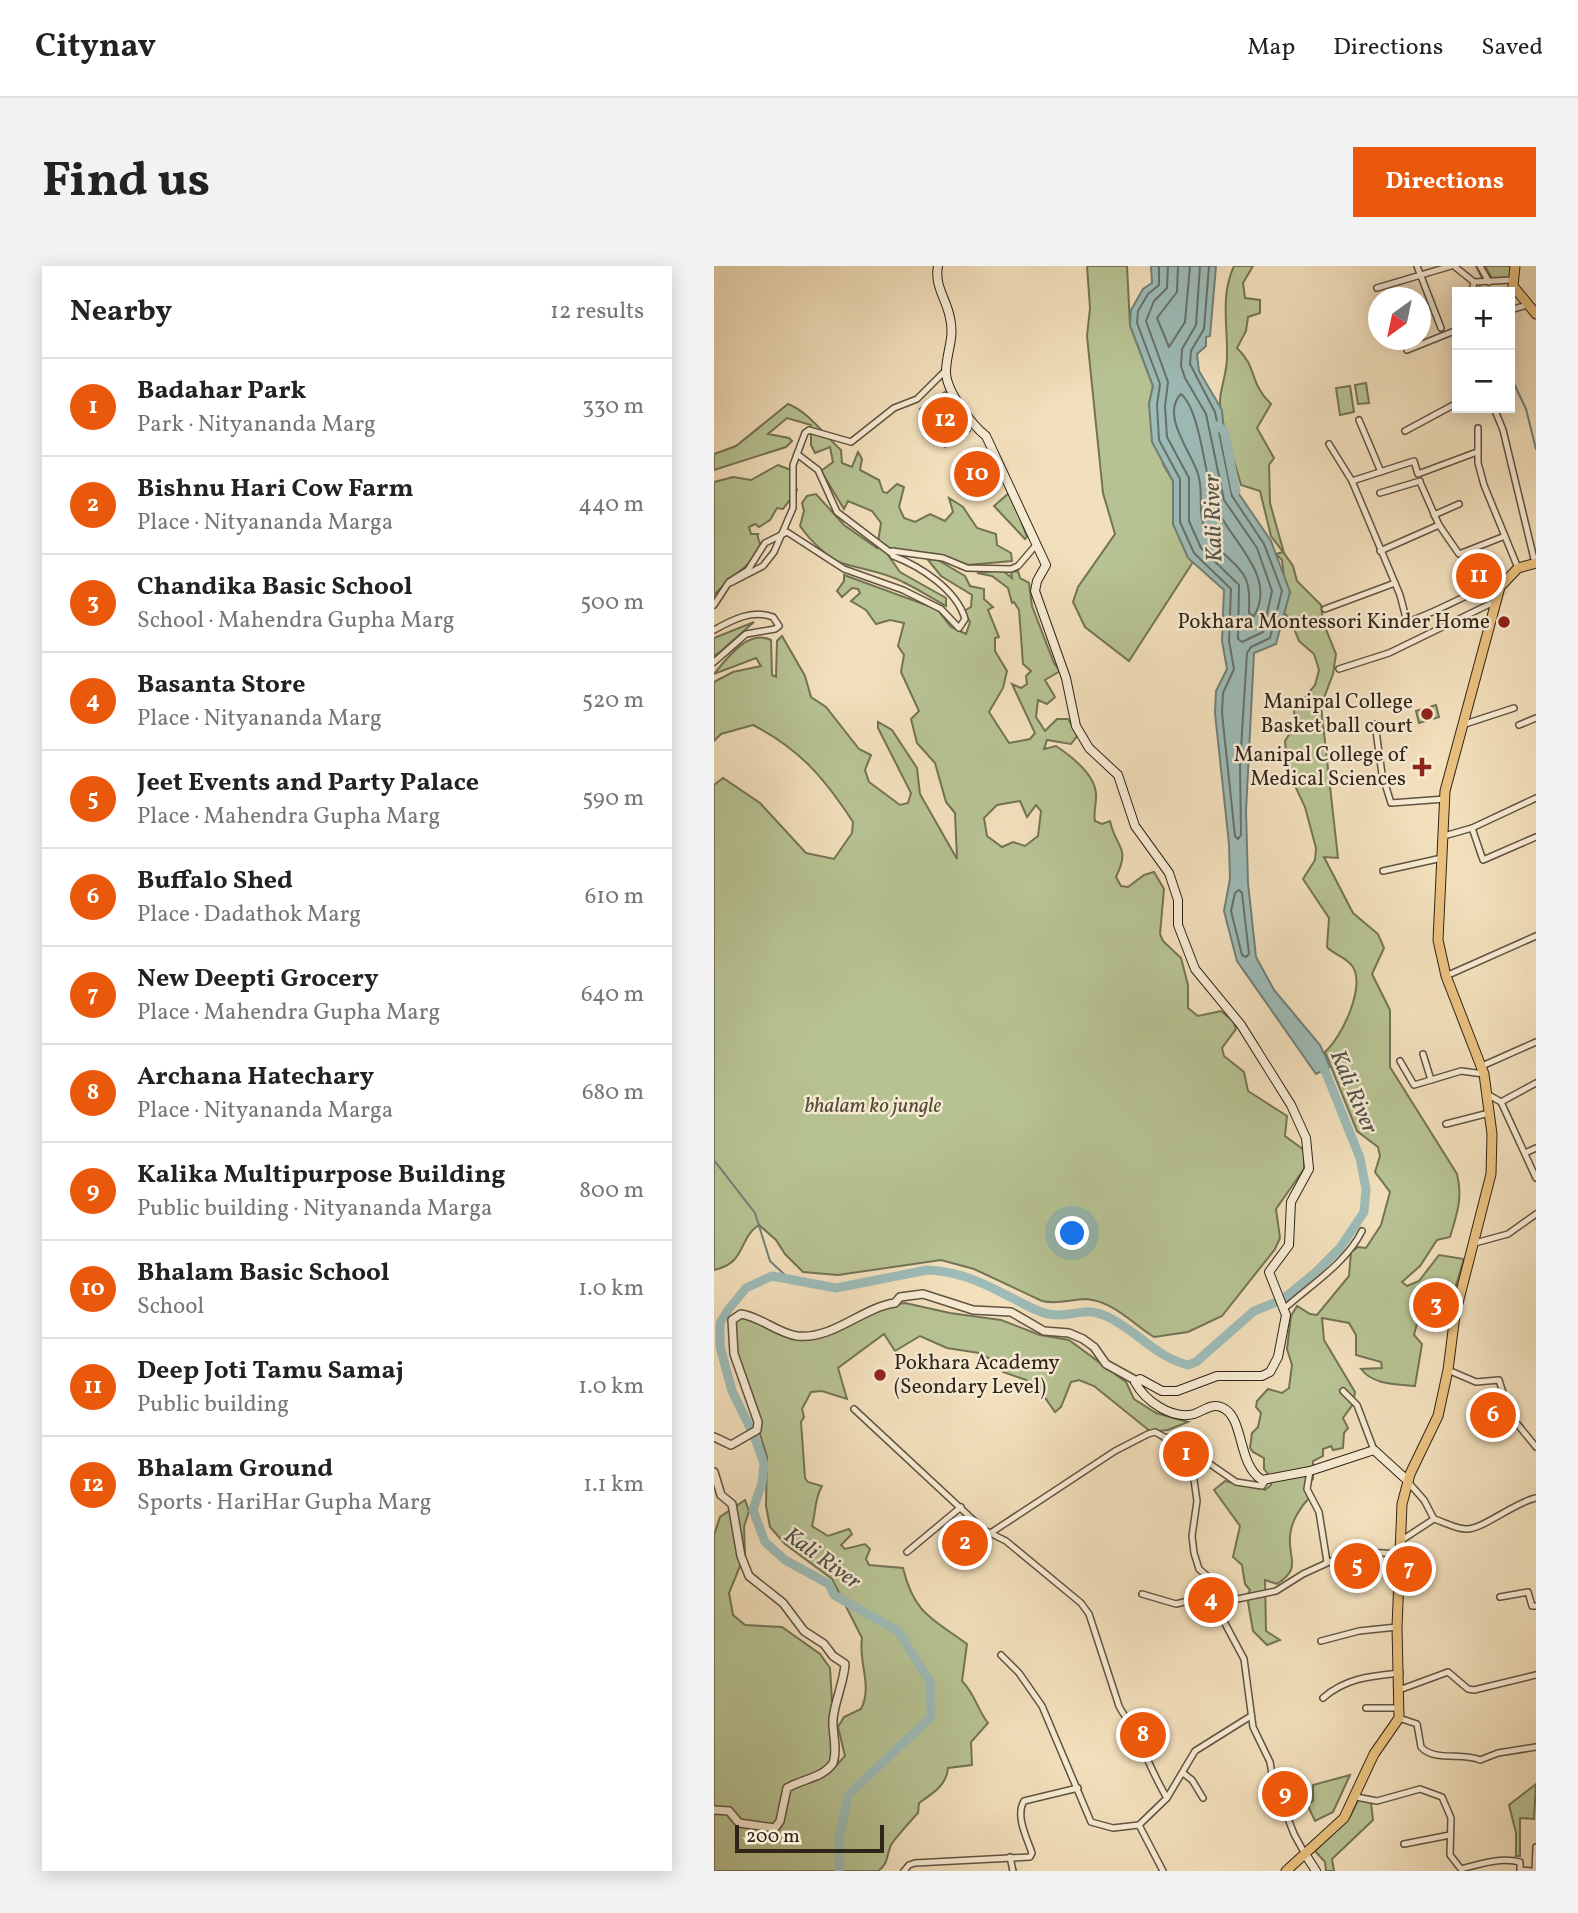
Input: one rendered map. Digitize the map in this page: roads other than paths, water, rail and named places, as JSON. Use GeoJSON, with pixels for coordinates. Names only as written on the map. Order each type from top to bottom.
{"type":"FeatureCollection","features":[{"type":"Feature","properties":{"kind":"main road"},"geometry":{"type":"LineString","coordinates":[[938,266],[937,285],[950,315],[952,331],[946,370],[955,397],[974,426],[986,436],[1046,565],[1035,584],[1036,596],[1066,678],[1076,726],[1089,748],[1118,775],[1135,826],[1169,873],[1178,900],[1178,925],[1195,969],[1241,1025],[1291,1105],[1306,1138],[1309,1169],[1291,1202],[1289,1245],[1269,1273],[1284,1305],[1278,1357],[1267,1375],[1217,1376],[1183,1390],[1169,1392],[1142,1380],[1135,1380]]}},
{"type":"Feature","properties":{"kind":"main road"},"geometry":{"type":"LineString","coordinates":[[1513,272],[1527,305],[1536,314]]}},
{"type":"Feature","properties":{"kind":"main road"},"geometry":{"type":"LineString","coordinates":[[1286,1871],[1343,1818],[1356,1797],[1374,1754],[1399,1713],[1397,1627],[1402,1504],[1408,1481],[1438,1416],[1448,1370],[1455,1315],[1491,1174],[1493,1152],[1483,1070],[1446,976],[1438,940],[1445,799],[1496,601],[1504,581],[1518,568],[1536,563]]}},
{"type":"Feature","properties":{"kind":"main road"},"geometry":{"type":"LineString","coordinates":[[1135,1380],[1149,1399],[1174,1413],[1190,1415],[1213,1406],[1225,1409],[1231,1417],[1252,1471],[1266,1480],[1310,1471],[1374,1450],[1408,1481]]}},
{"type":"Feature","properties":{"kind":"main road"},"geometry":{"type":"LineString","coordinates":[[1305,1854],[1316,1871]]}},
{"type":"Feature","properties":{"kind":"street"},"geometry":{"type":"LineString","coordinates":[[1417,266],[1441,328]]}},
{"type":"Feature","properties":{"kind":"street"},"geometry":{"type":"LineString","coordinates":[[1381,287],[1453,266],[1475,282],[1513,272]]}},
{"type":"Feature","properties":{"kind":"street"},"geometry":{"type":"LineString","coordinates":[[1479,266],[1487,281]]}},
{"type":"Feature","properties":{"kind":"street"},"geometry":{"type":"LineString","coordinates":[[1474,287],[1475,282]]}},
{"type":"Feature","properties":{"kind":"street"},"geometry":{"type":"LineString","coordinates":[[1515,309],[1527,305]]}},
{"type":"Feature","properties":{"kind":"street"},"geometry":{"type":"LineString","coordinates":[[1431,340],[1452,332]]}},
{"type":"Feature","properties":{"kind":"street"},"geometry":{"type":"LineString","coordinates":[[729,582],[734,583],[768,562],[793,508],[793,465],[802,438],[809,430],[834,439],[854,440],[894,408],[917,399],[946,370]]}},
{"type":"Feature","properties":{"kind":"street"},"geometry":{"type":"LineString","coordinates":[[1405,430],[1452,406]]}},
{"type":"Feature","properties":{"kind":"street"},"geometry":{"type":"LineString","coordinates":[[1496,413],[1503,430],[1536,563]]}},
{"type":"Feature","properties":{"kind":"street"},"geometry":{"type":"LineString","coordinates":[[1359,420],[1381,471]]}},
{"type":"Feature","properties":{"kind":"street"},"geometry":{"type":"LineString","coordinates":[[1478,428],[1477,452],[1484,485],[1518,568]]}},
{"type":"Feature","properties":{"kind":"street"},"geometry":{"type":"LineString","coordinates":[[1329,444],[1352,481],[1395,583],[1407,622],[1429,615],[1476,589],[1504,581]]}},
{"type":"Feature","properties":{"kind":"street"},"geometry":{"type":"LineString","coordinates":[[1418,474],[1477,452]]}},
{"type":"Feature","properties":{"kind":"street"},"geometry":{"type":"LineString","coordinates":[[714,605],[729,582],[748,570],[765,543],[783,533],[796,536],[844,569],[903,590],[941,609],[957,627],[963,627],[964,615],[955,600],[918,566],[891,552],[837,512],[818,470],[797,454]]}},
{"type":"Feature","properties":{"kind":"street"},"geometry":{"type":"LineString","coordinates":[[1352,481],[1414,461],[1439,526],[1459,554],[1505,536]]}},
{"type":"Feature","properties":{"kind":"street"},"geometry":{"type":"LineString","coordinates":[[1380,493],[1420,482]]}},
{"type":"Feature","properties":{"kind":"street"},"geometry":{"type":"LineString","coordinates":[[1434,515],[1459,504]]}},
{"type":"Feature","properties":{"kind":"street"},"geometry":{"type":"LineString","coordinates":[[1380,551],[1439,526]]}},
{"type":"Feature","properties":{"kind":"street"},"geometry":{"type":"LineString","coordinates":[[891,552],[928,555],[967,568],[1011,569],[1018,566],[1036,545]]}},
{"type":"Feature","properties":{"kind":"street"},"geometry":{"type":"LineString","coordinates":[[1325,609],[1395,583]]}},
{"type":"Feature","properties":{"kind":"street"},"geometry":{"type":"LineString","coordinates":[[1339,668],[1389,653],[1496,601]]}},
{"type":"Feature","properties":{"kind":"street"},"geometry":{"type":"LineString","coordinates":[[714,630],[735,619],[755,614],[773,617],[779,626],[746,634],[714,662]]}},
{"type":"Feature","properties":{"kind":"street"},"geometry":{"type":"LineString","coordinates":[[1465,724],[1514,708]]}},
{"type":"Feature","properties":{"kind":"street"},"geometry":{"type":"LineString","coordinates":[[1519,725],[1536,718]]}},
{"type":"Feature","properties":{"kind":"street"},"geometry":{"type":"LineString","coordinates":[[1376,724],[1382,774],[1391,803],[1445,799]]}},
{"type":"Feature","properties":{"kind":"street"},"geometry":{"type":"LineString","coordinates":[[1444,836],[1472,828],[1536,798]]}},
{"type":"Feature","properties":{"kind":"street"},"geometry":{"type":"LineString","coordinates":[[1472,828],[1483,860],[1536,837]]}},
{"type":"Feature","properties":{"kind":"street"},"geometry":{"type":"LineString","coordinates":[[1383,871],[1442,858]]}},
{"type":"Feature","properties":{"kind":"street"},"geometry":{"type":"LineString","coordinates":[[1446,976],[1536,936]]}},
{"type":"Feature","properties":{"kind":"street"},"geometry":{"type":"LineString","coordinates":[[1400,1061],[1414,1085],[1461,1071],[1483,1070],[1536,1042]]}},
{"type":"Feature","properties":{"kind":"street"},"geometry":{"type":"LineString","coordinates":[[1423,1054],[1432,1080]]}},
{"type":"Feature","properties":{"kind":"street"},"geometry":{"type":"LineString","coordinates":[[1501,1102],[1536,1083]]}},
{"type":"Feature","properties":{"kind":"street"},"geometry":{"type":"LineString","coordinates":[[1487,1094],[1501,1102],[1536,1178]]}},
{"type":"Feature","properties":{"kind":"street"},"geometry":{"type":"LineString","coordinates":[[1446,1124],[1489,1113]]}},
{"type":"Feature","properties":{"kind":"street"},"geometry":{"type":"LineString","coordinates":[[1525,1153],[1536,1148]]}},
{"type":"Feature","properties":{"kind":"street"},"geometry":{"type":"LineString","coordinates":[[1475,1242],[1508,1234],[1536,1214]]}},
{"type":"Feature","properties":{"kind":"street"},"geometry":{"type":"LineString","coordinates":[[1284,1305],[1312,1282],[1331,1271],[1356,1245],[1362,1231]]}},
{"type":"Feature","properties":{"kind":"street"},"geometry":{"type":"LineString","coordinates":[[714,1437],[731,1445],[755,1432],[758,1422],[736,1363],[732,1341],[732,1320],[741,1314],[788,1334],[813,1336],[853,1322],[881,1306],[895,1303],[900,1297],[923,1294],[973,1310],[1011,1312],[1044,1331],[1077,1336],[1094,1347],[1111,1368],[1135,1380]]}},
{"type":"Feature","properties":{"kind":"street"},"geometry":{"type":"LineString","coordinates":[[1448,1370],[1476,1382],[1499,1380],[1510,1415],[1536,1445]]}},
{"type":"Feature","properties":{"kind":"street"},"geometry":{"type":"LineString","coordinates":[[1343,1391],[1357,1405],[1374,1450]]}},
{"type":"Feature","properties":{"kind":"street"},"geometry":{"type":"LineString","coordinates":[[854,1409],[989,1534],[1006,1541],[1081,1603],[1089,1614],[1124,1719],[1132,1725],[1149,1769],[1167,1798]]}},
{"type":"Feature","properties":{"kind":"street"},"geometry":{"type":"LineString","coordinates":[[989,1534],[1122,1446],[1155,1432],[1174,1439],[1236,1482],[1262,1486],[1266,1480]]}},
{"type":"Feature","properties":{"kind":"street"},"geometry":{"type":"LineString","coordinates":[[1164,1437],[1190,1470],[1194,1480],[1197,1501],[1192,1536],[1194,1553],[1199,1569],[1213,1581],[1221,1616],[1244,1658],[1251,1716],[1270,1762],[1273,1780],[1294,1834],[1305,1854]]}},
{"type":"Feature","properties":{"kind":"street"},"geometry":{"type":"LineString","coordinates":[[1310,1471],[1307,1489],[1319,1512],[1327,1562]]}},
{"type":"Feature","properties":{"kind":"street"},"geometry":{"type":"LineString","coordinates":[[714,1472],[722,1494],[732,1504],[741,1556],[749,1576],[783,1603],[804,1631],[824,1644],[833,1656],[845,1664],[845,1668],[840,1678],[833,1721],[835,1756],[829,1770],[802,1779],[787,1788],[780,1821],[775,1828],[739,1823],[729,1811],[714,1810]]}},
{"type":"Feature","properties":{"kind":"street"},"geometry":{"type":"LineString","coordinates":[[1408,1481],[1424,1500],[1434,1519],[1463,1530],[1471,1529],[1526,1499],[1536,1498]]}},
{"type":"Feature","properties":{"kind":"street"},"geometry":{"type":"LineString","coordinates":[[907,1552],[961,1507]]}},
{"type":"Feature","properties":{"kind":"street"},"geometry":{"type":"LineString","coordinates":[[1400,1542],[1434,1519]]}},
{"type":"Feature","properties":{"kind":"street"},"geometry":{"type":"LineString","coordinates":[[1218,1603],[1276,1591],[1327,1562],[1365,1552],[1400,1554]]}},
{"type":"Feature","properties":{"kind":"street"},"geometry":{"type":"LineString","coordinates":[[1500,1597],[1528,1592],[1532,1606],[1536,1606]]}},
{"type":"Feature","properties":{"kind":"street"},"geometry":{"type":"LineString","coordinates":[[1142,1594],[1176,1604],[1216,1594]]}},
{"type":"Feature","properties":{"kind":"street"},"geometry":{"type":"LineString","coordinates":[[1321,1641],[1359,1631],[1397,1627]]}},
{"type":"Feature","properties":{"kind":"street"},"geometry":{"type":"LineString","coordinates":[[1001,1655],[1020,1674],[1042,1706],[1094,1824],[1113,1828],[1139,1825],[1167,1798],[1195,1751],[1251,1716]]}},
{"type":"Feature","properties":{"kind":"street"},"geometry":{"type":"LineString","coordinates":[[1399,1690],[1448,1672],[1468,1689],[1474,1690],[1536,1675]]}},
{"type":"Feature","properties":{"kind":"street"},"geometry":{"type":"LineString","coordinates":[[1323,1698],[1337,1686],[1373,1674],[1400,1673]]}},
{"type":"Feature","properties":{"kind":"street"},"geometry":{"type":"LineString","coordinates":[[1366,1708],[1399,1713],[1417,1724],[1421,1747],[1430,1753],[1470,1756],[1480,1760],[1499,1753],[1536,1747]]}},
{"type":"Feature","properties":{"kind":"street"},"geometry":{"type":"LineString","coordinates":[[1183,1773],[1192,1780],[1203,1798]]}},
{"type":"Feature","properties":{"kind":"street"},"geometry":{"type":"LineString","coordinates":[[904,1871],[915,1863],[1032,1856],[1021,1816],[1024,1801],[1078,1788]]}},
{"type":"Feature","properties":{"kind":"street"},"geometry":{"type":"LineString","coordinates":[[1356,1797],[1377,1801],[1420,1788],[1439,1795],[1448,1808],[1450,1855],[1461,1870],[1485,1863],[1515,1861],[1520,1862],[1521,1871],[1533,1871],[1536,1847]]}},
{"type":"Feature","properties":{"kind":"street"},"geometry":{"type":"LineString","coordinates":[[1139,1825],[1163,1871]]}},
{"type":"Feature","properties":{"kind":"street"},"geometry":{"type":"LineString","coordinates":[[1404,1844],[1450,1836]]}},
{"type":"Feature","properties":{"kind":"street"},"geometry":{"type":"LineString","coordinates":[[1010,1857],[1013,1871]]}},
{"type":"Feature","properties":{"kind":"water"},"geometry":{"type":"Polygon","coordinates":[[[1151,266],[1216,266],[1210,336],[1206,337],[1206,346],[1197,354],[1199,371],[1222,410],[1224,433],[1239,494],[1271,541],[1290,592],[1276,644],[1254,653],[1246,811],[1248,883],[1256,957],[1274,990],[1320,1045],[1330,1067],[1316,1074],[1237,961],[1224,911],[1230,879],[1229,844],[1215,713],[1216,691],[1227,669],[1222,641],[1224,590],[1188,558],[1173,524],[1173,481],[1152,442],[1149,404],[1153,386],[1130,325],[1131,310],[1143,289],[1152,283],[1151,266]]]}},
{"type":"Feature","properties":{"kind":"waterway"},"geometry":{"type":"LineString","coordinates":[[1476,266],[1482,278]]}},
{"type":"Feature","properties":{"kind":"waterway"},"geometry":{"type":"LineString","coordinates":[[1480,283],[1480,287]]}},
{"type":"Feature","properties":{"kind":"waterway"},"geometry":{"type":"LineString","coordinates":[[1515,386],[1526,409],[1536,449]]}},
{"type":"Feature","properties":{"kind":"waterway","name":"Kali River"},"geometry":{"type":"LineString","coordinates":[[1214,425],[1224,430],[1236,491]]}},
{"type":"Feature","properties":{"kind":"waterway","name":"Kali River"},"geometry":{"type":"LineString","coordinates":[[839,1871],[839,1839],[848,1795],[931,1717],[930,1682],[898,1631],[834,1595],[829,1584],[785,1560],[765,1542],[753,1510],[762,1483],[764,1464],[755,1438],[732,1391],[720,1346],[720,1323],[746,1288],[772,1276],[836,1288],[927,1270],[959,1275],[979,1282],[1048,1314],[1101,1314],[1166,1356],[1188,1365],[1196,1362],[1254,1311],[1282,1300],[1316,1272],[1340,1248],[1364,1212],[1366,1189],[1360,1158],[1320,1058]]}},
{"type":"Feature","properties":{"kind":"waterway"},"geometry":{"type":"LineString","coordinates":[[714,1160],[755,1213],[770,1261],[786,1276]]}},
{"type":"Feature","properties":{"kind":"place","name":"Bhalam Ground"},"geometry":{"type":"Point","coordinates":[945,420]}},
{"type":"Feature","properties":{"kind":"place","name":"Bhalam Basic School"},"geometry":{"type":"Point","coordinates":[977,474]}},
{"type":"Feature","properties":{"kind":"place","name":"Deep Joti Tamu Samaj"},"geometry":{"type":"Point","coordinates":[1479,576]}},
{"type":"Feature","properties":{"kind":"place","name":"Pokhara Montessori Kinder Home"},"geometry":{"type":"Point","coordinates":[1504,622]}},
{"type":"Feature","properties":{"kind":"place","name":"Manipal College Basket ball court"},"geometry":{"type":"Point","coordinates":[1427,714]}},
{"type":"Feature","properties":{"kind":"place","name":"Manipal College of Medical Sciences"},"geometry":{"type":"Point","coordinates":[1422,767]}},
{"type":"Feature","properties":{"kind":"place","name":"Chandika Basic School"},"geometry":{"type":"Point","coordinates":[1436,1305]}},
{"type":"Feature","properties":{"kind":"place","name":"Pokhara Academy (Seondary Level)"},"geometry":{"type":"Point","coordinates":[880,1375]}},
{"type":"Feature","properties":{"kind":"place","name":"Buffalo Shed"},"geometry":{"type":"Point","coordinates":[1493,1415]}},
{"type":"Feature","properties":{"kind":"place","name":"Badahar Park"},"geometry":{"type":"Point","coordinates":[1186,1454]}},
{"type":"Feature","properties":{"kind":"place","name":"Bishnu Hari Cow Farm"},"geometry":{"type":"Point","coordinates":[965,1543]}},
{"type":"Feature","properties":{"kind":"place","name":"Jeet Events and Party Palace"},"geometry":{"type":"Point","coordinates":[1357,1566]}},
{"type":"Feature","properties":{"kind":"place","name":"New Deepti Grocery"},"geometry":{"type":"Point","coordinates":[1409,1569]}},
{"type":"Feature","properties":{"kind":"place","name":"Basanta Store"},"geometry":{"type":"Point","coordinates":[1211,1600]}},
{"type":"Feature","properties":{"kind":"place","name":"Archana Hatechary"},"geometry":{"type":"Point","coordinates":[1143,1735]}},
{"type":"Feature","properties":{"kind":"place","name":"Kalika Multipurpose Building"},"geometry":{"type":"Point","coordinates":[1285,1794]}},
{"type":"Feature","properties":{"kind":"park label","name":"bhalam ko jungle"},"geometry":{"type":"Point","coordinates":[873,1106]}}]}
